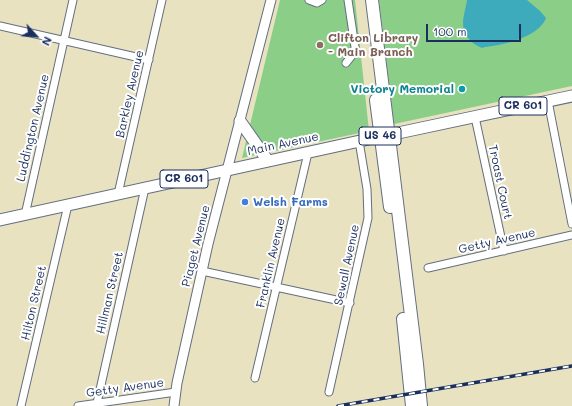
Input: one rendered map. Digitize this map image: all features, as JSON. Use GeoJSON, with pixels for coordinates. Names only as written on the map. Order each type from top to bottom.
{"type":"FeatureCollection","features":[{"type":"Feature","properties":{"kind":"highway","name":"US 46"},"geometry":{"type":"LineString","coordinates":[[364,0],[405,332],[412,406]]}},
{"type":"Feature","properties":{"kind":"highway","name":"US 46"},"geometry":{"type":"LineString","coordinates":[[372,0],[421,406]]}},
{"type":"Feature","properties":{"kind":"main road","name":"Main Avenue"},"geometry":{"type":"LineString","coordinates":[[0,220],[308,152],[572,96]]}},
{"type":"Feature","properties":{"kind":"main road"},"geometry":{"type":"LineString","coordinates":[[240,121],[268,161]]}},
{"type":"Feature","properties":{"kind":"street","name":"Luddington Avenue"},"geometry":{"type":"LineString","coordinates":[[25,214],[73,0]]}},
{"type":"Feature","properties":{"kind":"street","name":"Barkley Avenue"},"geometry":{"type":"LineString","coordinates":[[118,194],[162,0]]}},
{"type":"Feature","properties":{"kind":"street","name":"Piaget Avenue"},"geometry":{"type":"LineString","coordinates":[[174,406],[202,271],[272,0]]}},
{"type":"Feature","properties":{"kind":"street"},"geometry":{"type":"LineString","coordinates":[[309,0],[317,3],[322,0]]}},
{"type":"Feature","properties":{"kind":"street"},"geometry":{"type":"LineString","coordinates":[[346,63],[354,53],[355,47],[348,0]]}},
{"type":"Feature","properties":{"kind":"street"},"geometry":{"type":"LineString","coordinates":[[0,26],[148,60]]}},
{"type":"Feature","properties":{"kind":"street"},"geometry":{"type":"LineString","coordinates":[[548,101],[572,224]]}},
{"type":"Feature","properties":{"kind":"street","name":"Troast Court"},"geometry":{"type":"LineString","coordinates":[[475,117],[504,251]]}},
{"type":"Feature","properties":{"kind":"street","name":"Sewall Avenue"},"geometry":{"type":"LineString","coordinates":[[329,392],[368,218],[364,140]]}},
{"type":"Feature","properties":{"kind":"street","name":"Franklin Avenue"},"geometry":{"type":"LineString","coordinates":[[255,378],[308,152]]}},
{"type":"Feature","properties":{"kind":"street","name":"Hillman Street"},"geometry":{"type":"LineString","coordinates":[[97,403],[145,188]]}},
{"type":"Feature","properties":{"kind":"street","name":"Hilton Street"},"geometry":{"type":"LineString","coordinates":[[21,406],[68,205]]}},
{"type":"Feature","properties":{"kind":"street","name":"Getty Avenue"},"geometry":{"type":"LineString","coordinates":[[428,268],[572,234]]}},
{"type":"Feature","properties":{"kind":"street"},"geometry":{"type":"LineString","coordinates":[[202,271],[350,303]]}},
{"type":"Feature","properties":{"kind":"street","name":"Getty Avenue"},"geometry":{"type":"LineString","coordinates":[[78,406],[176,392]]}},
{"type":"Feature","properties":{"kind":"green space"},"geometry":{"type":"Polygon","coordinates":[[[280,0],[355,0],[369,131],[242,158],[280,0]]]}},
{"type":"Feature","properties":{"kind":"green space"},"geometry":{"type":"Polygon","coordinates":[[[379,0],[572,0],[572,86],[394,124],[379,0]]]}},
{"type":"Feature","properties":{"kind":"water"},"geometry":{"type":"Polygon","coordinates":[[[467,0],[527,0],[546,18],[542,25],[529,35],[511,42],[482,48],[466,36],[464,30],[463,18],[467,0]]]}},
{"type":"Feature","properties":{"kind":"railway"},"geometry":{"type":"LineString","coordinates":[[338,406],[572,366]]}},
{"type":"Feature","properties":{"kind":"place","name":"Clifton Library - Main Branch"},"geometry":{"type":"Point","coordinates":[320,45]}},
{"type":"Feature","properties":{"kind":"place","name":"Victory Memorial"},"geometry":{"type":"Point","coordinates":[462,89]}},
{"type":"Feature","properties":{"kind":"place","name":"Welsh Farms"},"geometry":{"type":"Point","coordinates":[245,202]}}]}
